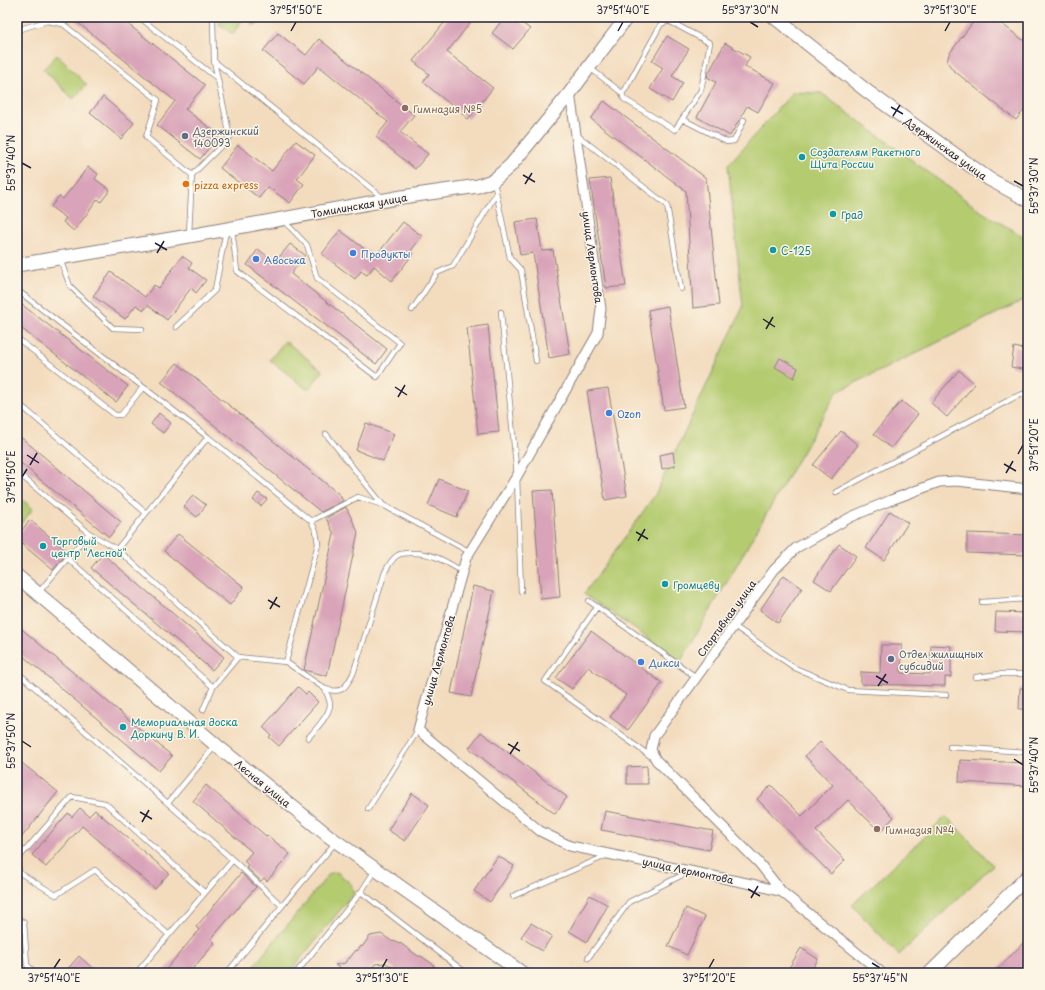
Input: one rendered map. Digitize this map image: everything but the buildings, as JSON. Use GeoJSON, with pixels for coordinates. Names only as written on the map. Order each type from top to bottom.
{"type":"FeatureCollection","features":[{"type":"Feature","properties":{"kind":"street","name":"Томилинская улица"},"geometry":{"type":"LineString","coordinates":[[17,265],[189,236],[385,200],[478,186],[494,180],[507,170],[570,93],[627,17]]}},
{"type":"Feature","properties":{"kind":"street","name":"Дзержинская улица"},"geometry":{"type":"LineString","coordinates":[[774,17],[868,92],[989,179],[1028,200]]}},
{"type":"Feature","properties":{"kind":"street","name":"улица Лермонтова"},"geometry":{"type":"LineString","coordinates":[[570,93],[601,309],[598,333],[517,476],[466,558],[418,730],[540,831],[570,846],[756,885],[782,892],[882,973]]}},
{"type":"Feature","properties":{"kind":"street","name":"Спортивная улица"},"geometry":{"type":"LineString","coordinates":[[656,760],[651,750],[654,736],[774,570],[796,548],[851,517],[939,482],[957,481],[1028,490]]}},
{"type":"Feature","properties":{"kind":"street","name":"Лесная улица"},"geometry":{"type":"LineString","coordinates":[[17,576],[216,745],[336,842],[522,973]]}},
{"type":"Feature","properties":{"kind":"street"},"geometry":{"type":"LineString","coordinates":[[656,760],[759,862],[782,892]]}},
{"type":"Feature","properties":{"kind":"street"},"geometry":{"type":"LineString","coordinates":[[930,973],[1028,876]]}},
{"type":"Feature","properties":{"kind":"lane"},"geometry":{"type":"LineString","coordinates":[[139,17],[218,78]]}},
{"type":"Feature","properties":{"kind":"lane"},"geometry":{"type":"LineString","coordinates":[[189,236],[192,175],[230,138],[214,61],[213,18]]}},
{"type":"Feature","properties":{"kind":"lane"},"geometry":{"type":"LineString","coordinates":[[17,30],[47,21],[63,24],[158,100],[146,137],[192,175]]}},
{"type":"Feature","properties":{"kind":"lane"},"geometry":{"type":"LineString","coordinates":[[589,67],[622,93],[624,99],[675,130],[701,90],[710,43],[669,21],[661,24],[622,93]]}},
{"type":"Feature","properties":{"kind":"lane"},"geometry":{"type":"LineString","coordinates":[[214,61],[385,200]]}},
{"type":"Feature","properties":{"kind":"lane"},"geometry":{"type":"LineString","coordinates":[[682,119],[727,142],[734,141],[744,120]]}},
{"type":"Feature","properties":{"kind":"lane"},"geometry":{"type":"LineString","coordinates":[[576,134],[667,205],[681,289]]}},
{"type":"Feature","properties":{"kind":"lane"},"geometry":{"type":"LineString","coordinates":[[494,180],[510,258],[521,270],[536,361]]}},
{"type":"Feature","properties":{"kind":"lane"},"geometry":{"type":"LineString","coordinates":[[412,310],[437,273],[453,266],[496,194]]}},
{"type":"Feature","properties":{"kind":"lane"},"geometry":{"type":"LineString","coordinates":[[229,228],[237,271],[378,377],[400,343],[317,278],[307,245],[282,219]]}},
{"type":"Feature","properties":{"kind":"lane"},"geometry":{"type":"LineString","coordinates":[[176,327],[215,290],[229,228]]}},
{"type":"Feature","properties":{"kind":"lane"},"geometry":{"type":"LineString","coordinates":[[59,258],[70,286],[113,328],[142,329]]}},
{"type":"Feature","properties":{"kind":"lane"},"geometry":{"type":"LineString","coordinates":[[17,290],[208,437],[311,521],[316,531],[318,544],[286,662]]}},
{"type":"Feature","properties":{"kind":"lane"},"geometry":{"type":"LineString","coordinates":[[501,312],[517,476],[521,591]]}},
{"type":"Feature","properties":{"kind":"lane"},"geometry":{"type":"LineString","coordinates":[[17,338],[115,415],[121,415],[143,387]]}},
{"type":"Feature","properties":{"kind":"lane"},"geometry":{"type":"LineString","coordinates":[[836,492],[1015,397],[1028,392]]}},
{"type":"Feature","properties":{"kind":"lane"},"geometry":{"type":"LineString","coordinates":[[17,402],[146,513]]}},
{"type":"Feature","properties":{"kind":"lane"},"geometry":{"type":"LineString","coordinates":[[326,434],[383,505]]}},
{"type":"Feature","properties":{"kind":"lane"},"geometry":{"type":"LineString","coordinates":[[117,549],[208,437]]}},
{"type":"Feature","properties":{"kind":"lane"},"geometry":{"type":"LineString","coordinates":[[17,472],[89,532],[117,549],[238,657],[286,662],[325,689],[333,691],[342,690],[353,674],[385,572],[392,559],[400,553],[432,555],[442,559],[463,572]]}},
{"type":"Feature","properties":{"kind":"lane"},"geometry":{"type":"LineString","coordinates":[[311,521],[358,497],[383,505],[470,552]]}},
{"type":"Feature","properties":{"kind":"lane"},"geometry":{"type":"LineString","coordinates":[[38,593],[89,532]]}},
{"type":"Feature","properties":{"kind":"lane"},"geometry":{"type":"LineString","coordinates":[[67,558],[213,687]]}},
{"type":"Feature","properties":{"kind":"lane"},"geometry":{"type":"LineString","coordinates":[[982,602],[1028,599]]}},
{"type":"Feature","properties":{"kind":"lane"},"geometry":{"type":"LineString","coordinates":[[589,602],[696,677]]}},
{"type":"Feature","properties":{"kind":"lane"},"geometry":{"type":"LineString","coordinates":[[597,607],[545,681],[656,760]]}},
{"type":"Feature","properties":{"kind":"lane"},"geometry":{"type":"LineString","coordinates":[[734,626],[795,668],[848,690],[946,695]]}},
{"type":"Feature","properties":{"kind":"lane"},"geometry":{"type":"LineString","coordinates":[[203,710],[213,687],[238,657]]}},
{"type":"Feature","properties":{"kind":"lane"},"geometry":{"type":"LineString","coordinates":[[17,672],[233,860],[282,906]]}},
{"type":"Feature","properties":{"kind":"lane"},"geometry":{"type":"LineString","coordinates":[[976,677],[1000,674],[1028,674]]}},
{"type":"Feature","properties":{"kind":"lane"},"geometry":{"type":"LineString","coordinates":[[308,738],[327,715],[330,706],[329,698],[325,689]]}},
{"type":"Feature","properties":{"kind":"lane"},"geometry":{"type":"LineString","coordinates":[[368,809],[418,730]]}},
{"type":"Feature","properties":{"kind":"lane"},"geometry":{"type":"LineString","coordinates":[[168,803],[216,745]]}},
{"type":"Feature","properties":{"kind":"lane"},"geometry":{"type":"LineString","coordinates":[[950,747],[1028,752]]}},
{"type":"Feature","properties":{"kind":"lane"},"geometry":{"type":"LineString","coordinates":[[17,860],[72,797],[105,803],[205,893]]}},
{"type":"Feature","properties":{"kind":"lane"},"geometry":{"type":"LineString","coordinates":[[227,973],[336,842]]}},
{"type":"Feature","properties":{"kind":"lane"},"geometry":{"type":"LineString","coordinates":[[513,896],[611,854]]}},
{"type":"Feature","properties":{"kind":"lane"},"geometry":{"type":"LineString","coordinates":[[138,973],[138,971],[233,860]]}},
{"type":"Feature","properties":{"kind":"lane"},"geometry":{"type":"LineString","coordinates":[[17,863],[20,873],[56,895],[95,870],[169,935]]}},
{"type":"Feature","properties":{"kind":"lane"},"geometry":{"type":"LineString","coordinates":[[296,973],[361,892],[375,870]]}},
{"type":"Feature","properties":{"kind":"lane"},"geometry":{"type":"LineString","coordinates":[[588,958],[629,902],[690,871]]}},
{"type":"Feature","properties":{"kind":"lane"},"geometry":{"type":"LineString","coordinates":[[361,892],[466,973]]}},
{"type":"Feature","properties":{"kind":"lane"},"geometry":{"type":"LineString","coordinates":[[17,917],[24,923],[27,965],[36,973]]}},
{"type":"Feature","properties":{"kind":"green space"},"geometry":{"type":"Polygon","coordinates":[[[224,17],[244,17],[233,34],[219,24],[224,17]]]}},
{"type":"Feature","properties":{"kind":"green space"},"geometry":{"type":"Polygon","coordinates":[[[251,17],[281,17],[252,25],[251,17]]]}},
{"type":"Feature","properties":{"kind":"green space"},"geometry":{"type":"Polygon","coordinates":[[[57,55],[87,85],[73,99],[43,69],[57,55]]]}},
{"type":"Feature","properties":{"kind":"green space"},"geometry":{"type":"Polygon","coordinates":[[[793,92],[821,93],[982,212],[1028,239],[1028,298],[837,392],[681,661],[584,594],[655,495],[743,307],[728,165],[793,92]]]}},
{"type":"Feature","properties":{"kind":"green space"},"geometry":{"type":"Polygon","coordinates":[[[285,341],[323,371],[308,390],[270,360],[285,341]]]}},
{"type":"Feature","properties":{"kind":"green space"},"geometry":{"type":"Polygon","coordinates":[[[17,495],[33,509],[18,527],[17,526],[17,495]]]}},
{"type":"Feature","properties":{"kind":"green space"},"geometry":{"type":"Polygon","coordinates":[[[946,816],[993,865],[899,955],[852,905],[946,816]]]}},
{"type":"Feature","properties":{"kind":"green space"},"geometry":{"type":"Polygon","coordinates":[[[337,872],[351,884],[354,893],[289,973],[248,973],[330,873],[337,872]]]}},
{"type":"Feature","properties":{"kind":"place","name":"Гимназия №5"},"geometry":{"type":"Point","coordinates":[405,108]}},
{"type":"Feature","properties":{"kind":"place","name":"Дзержинский 140093"},"geometry":{"type":"Point","coordinates":[185,136]}},
{"type":"Feature","properties":{"kind":"place","name":"Создателям Ракетного Щита России"},"geometry":{"type":"Point","coordinates":[802,157]}},
{"type":"Feature","properties":{"kind":"place","name":"pizza express"},"geometry":{"type":"Point","coordinates":[186,184]}},
{"type":"Feature","properties":{"kind":"place","name":"Град"},"geometry":{"type":"Point","coordinates":[833,214]}},
{"type":"Feature","properties":{"kind":"place","name":"С-125"},"geometry":{"type":"Point","coordinates":[773,250]}},
{"type":"Feature","properties":{"kind":"place","name":"Продукты"},"geometry":{"type":"Point","coordinates":[353,253]}},
{"type":"Feature","properties":{"kind":"place","name":"Авоська"},"geometry":{"type":"Point","coordinates":[256,259]}},
{"type":"Feature","properties":{"kind":"place","name":"Ozon"},"geometry":{"type":"Point","coordinates":[609,413]}},
{"type":"Feature","properties":{"kind":"place","name":"Торговый центр \"Лесной\""},"geometry":{"type":"Point","coordinates":[43,546]}},
{"type":"Feature","properties":{"kind":"place","name":"Громцеву"},"geometry":{"type":"Point","coordinates":[665,584]}},
{"type":"Feature","properties":{"kind":"place","name":"Отдел жилищных субсидий"},"geometry":{"type":"Point","coordinates":[891,659]}},
{"type":"Feature","properties":{"kind":"place","name":"Дикси"},"geometry":{"type":"Point","coordinates":[641,662]}},
{"type":"Feature","properties":{"kind":"place","name":"Мемориальная доска Доркину В. И."},"geometry":{"type":"Point","coordinates":[123,727]}},
{"type":"Feature","properties":{"kind":"place","name":"Гимназия №4"},"geometry":{"type":"Point","coordinates":[877,829]}}]}
